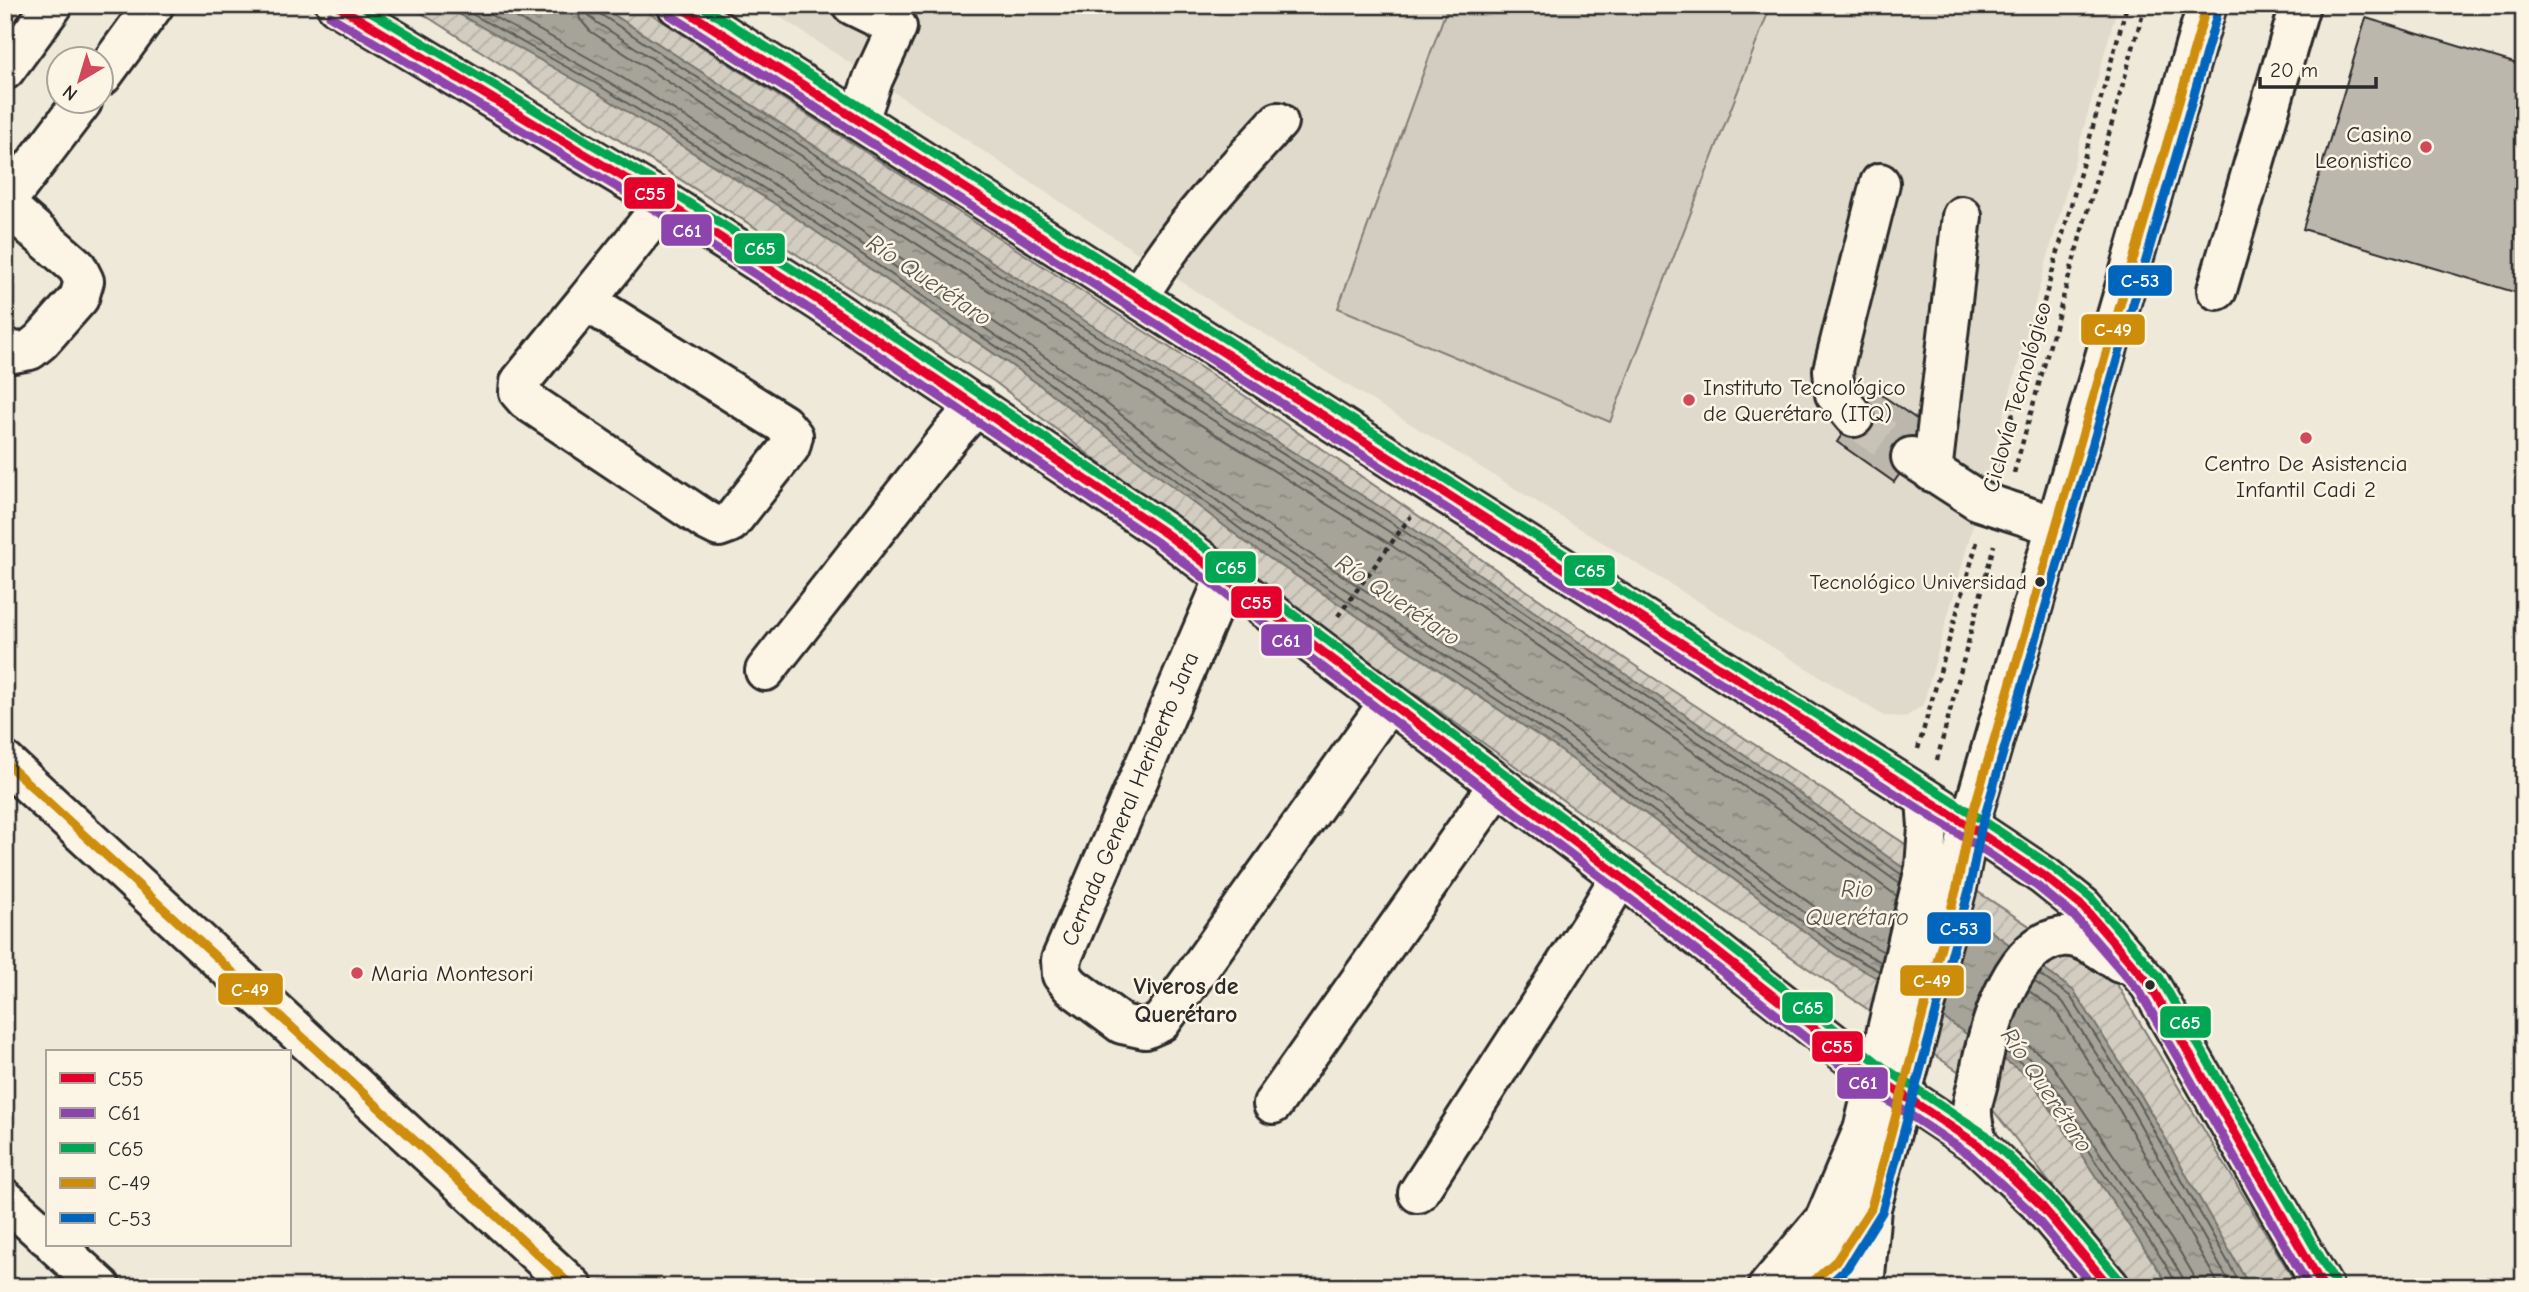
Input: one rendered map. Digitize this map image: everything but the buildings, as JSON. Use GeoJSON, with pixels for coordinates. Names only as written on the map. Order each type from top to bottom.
{"type":"FeatureCollection","features":[{"type":"Feature","properties":{"kind":"main road"},"geometry":{"type":"LineString","coordinates":[[5,69],[53,5]]}},
{"type":"Feature","properties":{"kind":"main road"},"geometry":{"type":"LineString","coordinates":[[116,57],[155,5]]}},
{"type":"Feature","properties":{"kind":"main road"},"geometry":{"type":"LineString","coordinates":[[336,5],[663,201],[977,405],[1165,533],[1620,877],[1889,1086],[1978,1145],[2038,1202],[2110,1287]]}},
{"type":"Feature","properties":{"kind":"main road"},"geometry":{"type":"LineString","coordinates":[[677,5],[2044,876],[2083,907],[2150,985],[2323,1285]]}},
{"type":"Feature","properties":{"kind":"main road"},"geometry":{"type":"LineString","coordinates":[[852,5],[901,16],[873,79],[859,120]]}},
{"type":"Feature","properties":{"kind":"main road"},"geometry":{"type":"LineString","coordinates":[[1864,1287],[1871,1208],[1889,1086],[1941,878],[1969,826],[2207,5]]}},
{"type":"Feature","properties":{"kind":"main road"},"geometry":{"type":"LineString","coordinates":[[2217,289],[2300,5]]}},
{"type":"Feature","properties":{"kind":"main road"},"geometry":{"type":"LineString","coordinates":[[5,347],[13,353],[30,349],[41,341],[79,298],[85,281],[77,267],[5,204],[71,116]]}},
{"type":"Feature","properties":{"kind":"main road"},"geometry":{"type":"LineString","coordinates":[[1138,298],[1165,254],[1211,196],[1278,122]]}},
{"type":"Feature","properties":{"kind":"main road"},"geometry":{"type":"LineString","coordinates":[[1854,417],[1835,394],[1833,370],[1881,183]]}},
{"type":"Feature","properties":{"kind":"main road"},"geometry":{"type":"LineString","coordinates":[[586,301],[783,424],[793,436],[790,447],[730,523],[719,527],[706,521],[526,400],[519,392],[520,382],[647,225],[663,201]]}},
{"type":"Feature","properties":{"kind":"main road"},"geometry":{"type":"LineString","coordinates":[[1962,216],[1921,464],[1979,501],[2056,526]]}},
{"type":"Feature","properties":{"kind":"main road"},"geometry":{"type":"LineString","coordinates":[[765,671],[977,405]]}},
{"type":"Feature","properties":{"kind":"main road","name":"Cerrada General Heriberto Jara"},"geometry":{"type":"LineString","coordinates":[[1225,578],[1061,960],[1062,975],[1071,986],[1122,1024],[1145,1029],[1161,1021],[1389,702]]}},
{"type":"Feature","properties":{"kind":"main road"},"geometry":{"type":"LineString","coordinates":[[5,762],[573,1287]]}},
{"type":"Feature","properties":{"kind":"main road"},"geometry":{"type":"LineString","coordinates":[[1273,1104],[1498,785]]}},
{"type":"Feature","properties":{"kind":"main road"},"geometry":{"type":"LineString","coordinates":[[1917,793],[1941,878]]}},
{"type":"Feature","properties":{"kind":"main road"},"geometry":{"type":"LineString","coordinates":[[1418,1193],[1620,877]]}},
{"type":"Feature","properties":{"kind":"main road"},"geometry":{"type":"LineString","coordinates":[[1978,1145],[1972,1113],[1991,1025],[2014,972],[2036,948],[2064,936],[2099,948],[2150,985]]}},
{"type":"Feature","properties":{"kind":"main road"},"geometry":{"type":"LineString","coordinates":[[1768,1287],[1825,1219],[1863,1130],[1889,1086]]}},
{"type":"Feature","properties":{"kind":"main road"},"geometry":{"type":"LineString","coordinates":[[5,1199],[46,1236]]}},
{"type":"Feature","properties":{"kind":"main road"},"geometry":{"type":"LineString","coordinates":[[1807,1287],[1837,1260],[1871,1208]]}},
{"type":"Feature","properties":{"kind":"main road"},"geometry":{"type":"LineString","coordinates":[[56,1246],[101,1287]]}},
{"type":"Feature","properties":{"kind":"path"},"geometry":{"type":"LineString","coordinates":[[1917,793],[1996,506],[2127,5]]}},
{"type":"Feature","properties":{"kind":"path","name":"Ciclovía Tecnológico"},"geometry":{"type":"LineString","coordinates":[[1917,793],[1996,506],[2145,5]]}},
{"type":"Feature","properties":{"kind":"path"},"geometry":{"type":"LineString","coordinates":[[1341,612],[1410,517]]}},
{"type":"Feature","properties":{"kind":"shaded area","name":"Rio Querétaro"},"geometry":{"type":"Polygon","coordinates":[[[409,5],[637,5],[1248,398],[1637,667],[2116,983],[2298,1287],[2131,1287],[1968,1078],[1568,804],[1172,519],[995,382],[409,5]]]}},
{"type":"Feature","properties":{"kind":"shaded area","name":"Instituto Tecnológico de Querétaro (ITQ)"},"geometry":{"type":"Polygon","coordinates":[[[762,5],[2118,5],[1923,705],[1906,717],[1884,716],[1206,298],[762,5]]]}},
{"type":"Feature","properties":{"kind":"shaded area"},"geometry":{"type":"Polygon","coordinates":[[[1448,5],[1771,5],[1610,422],[1338,308],[1448,5]]]}},
{"type":"Feature","properties":{"kind":"water","name":"Rio Querétaro"},"geometry":{"type":"Polygon","coordinates":[[[443,5],[599,5],[1020,280],[1396,517],[1795,790],[2074,991],[2142,1097],[2250,1287],[2170,1287],[2029,1077],[1923,1004],[1836,955],[1557,748],[1248,544],[1037,383],[780,207],[591,89],[443,5]]]}},
{"type":"Feature","properties":{"kind":"tunnel"},"geometry":{"type":"LineString","coordinates":[[1854,417],[1911,457]]}},
{"type":"Feature","properties":{"kind":"transit line","name":"C55"},"geometry":{"type":"LineString","coordinates":[[336,5],[663,201],[821,302],[1165,533],[1641,892],[1876,1077],[1978,1145],[2038,1202],[2110,1287]]}},
{"type":"Feature","properties":{"kind":"transit line","name":"C65"},"geometry":{"type":"LineString","coordinates":[[360,5],[670,191],[828,292],[1172,523],[1648,882],[1883,1067],[1986,1135],[2047,1194],[2119,1279]]}},
{"type":"Feature","properties":{"kind":"transit line","name":"C55"},"geometry":{"type":"LineString","coordinates":[[677,5],[2044,876],[2083,907],[2150,985],[2323,1287]]}},
{"type":"Feature","properties":{"kind":"transit line","name":"C65"},"geometry":{"type":"LineString","coordinates":[[700,5],[2051,866],[2091,898],[2160,978],[2334,1281]]}},
{"type":"Feature","properties":{"kind":"transit line","name":"C-49"},"geometry":{"type":"LineString","coordinates":[[1807,1287],[1837,1260],[1871,1208],[1957,887],[1969,826],[2207,5]]}},
{"type":"Feature","properties":{"kind":"transit line","name":"C-53"},"geometry":{"type":"LineString","coordinates":[[1826,1287],[1847,1268],[1882,1212],[1969,890],[1981,829],[2219,8]]}},
{"type":"Feature","properties":{"kind":"transit line","name":"C61"},"geometry":{"type":"LineString","coordinates":[[670,15],[2037,886],[2074,916],[2140,992],[2309,1287]]}},
{"type":"Feature","properties":{"kind":"transit line","name":"C61"},"geometry":{"type":"LineString","coordinates":[[330,16],[657,211],[814,312],[1158,543],[1634,902],[1868,1087],[1970,1155],[2029,1210],[2094,1287]]}},
{"type":"Feature","properties":{"kind":"transit line","name":"C-49"},"geometry":{"type":"LineString","coordinates":[[5,762],[573,1287]]}},
{"type":"Feature","properties":{"kind":"place","name":"Casino Leonistico"},"geometry":{"type":"Point","coordinates":[2426,147]}},
{"type":"Feature","properties":{"kind":"place","name":"Instituto Tecnológico de Querétaro (ITQ)"},"geometry":{"type":"Point","coordinates":[1689,400]}},
{"type":"Feature","properties":{"kind":"place","name":"Centro De Asistencia Infantil Cadi 2"},"geometry":{"type":"Point","coordinates":[2306,438]}},
{"type":"Feature","properties":{"kind":"place","name":"Tecnológico Universidad"},"geometry":{"type":"Point","coordinates":[2040,582]}},
{"type":"Feature","properties":{"kind":"place","name":"Maria Montesori"},"geometry":{"type":"Point","coordinates":[357,973]}},
{"type":"Feature","properties":{"kind":"district","name":"Viveros de Querétaro"},"geometry":{"type":"Point","coordinates":[1186,1000]}},
{"type":"Feature","properties":{"kind":"water label","name":"Río Querétaro"},"geometry":{"type":"Point","coordinates":[929,280]}},
{"type":"Feature","properties":{"kind":"water label","name":"Río Querétaro"},"geometry":{"type":"Point","coordinates":[1398,600]}},
{"type":"Feature","properties":{"kind":"water label","name":"Río Querétaro"},"geometry":{"type":"Point","coordinates":[2047,1090]}}]}
